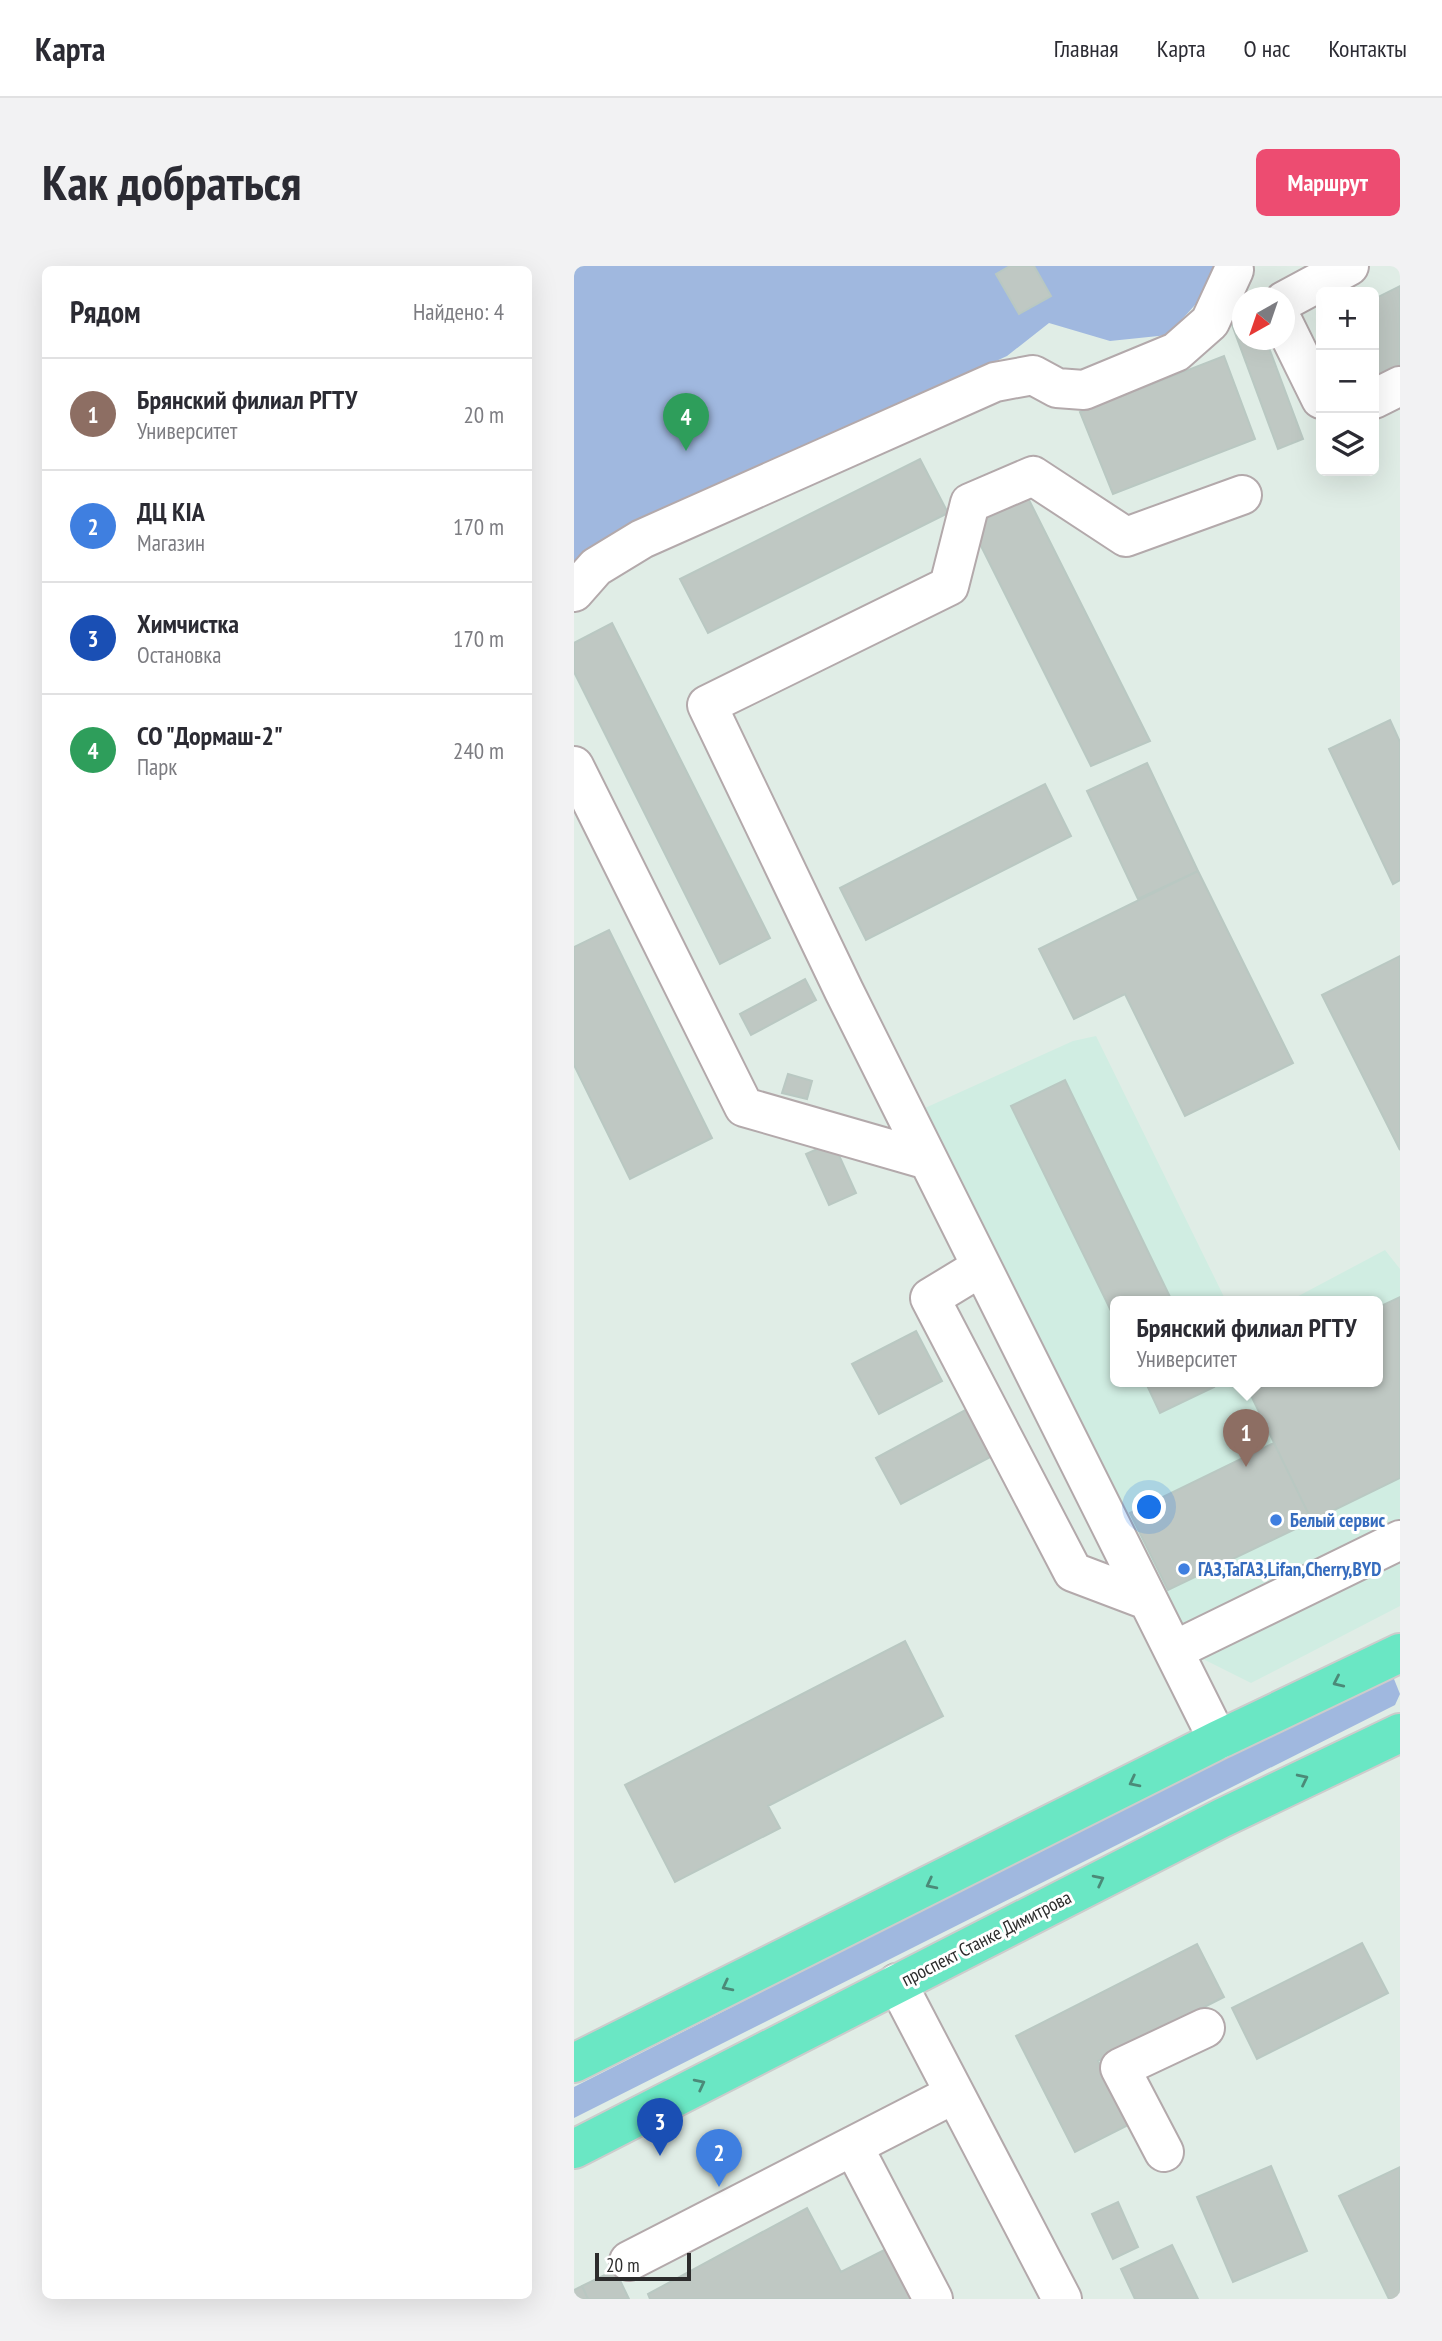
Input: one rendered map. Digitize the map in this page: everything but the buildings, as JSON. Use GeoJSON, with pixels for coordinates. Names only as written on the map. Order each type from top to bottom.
{"type":"FeatureCollection","features":[{"type":"Feature","properties":{"kind":"main road"},"geometry":{"type":"LineString","coordinates":[[574,2063],[1218,1740],[1400,1653]]}},
{"type":"Feature","properties":{"kind":"main road","name":"проспект Станке Димитрова"},"geometry":{"type":"LineString","coordinates":[[574,2149],[1222,1818],[1400,1732]]}},
{"type":"Feature","properties":{"kind":"street"},"geometry":{"type":"LineString","coordinates":[[1295,295],[1349,266]]}},
{"type":"Feature","properties":{"kind":"street"},"geometry":{"type":"LineString","coordinates":[[574,592],[596,566],[642,539],[995,382],[1033,375],[1057,388],[1084,390],[1176,352],[1210,322],[1234,270]]}},
{"type":"Feature","properties":{"kind":"street"},"geometry":{"type":"LineString","coordinates":[[1295,346],[1316,389]]}},
{"type":"Feature","properties":{"kind":"street"},"geometry":{"type":"LineString","coordinates":[[1379,396],[1400,386]]}},
{"type":"Feature","properties":{"kind":"street"},"geometry":{"type":"LineString","coordinates":[[1218,1740],[844,991],[707,705],[949,586],[970,503],[1033,476],[1126,537],[1242,495]]}},
{"type":"Feature","properties":{"kind":"street"},"geometry":{"type":"LineString","coordinates":[[574,766],[744,1107],[928,1160]]}},
{"type":"Feature","properties":{"kind":"street"},"geometry":{"type":"LineString","coordinates":[[981,1267],[930,1298],[1073,1572],[1147,1600]]}},
{"type":"Feature","properties":{"kind":"street"},"geometry":{"type":"LineString","coordinates":[[1175,1650],[1400,1540]]}},
{"type":"Feature","properties":{"kind":"street"},"geometry":{"type":"LineString","coordinates":[[897,1983],[1062,2299]]}},
{"type":"Feature","properties":{"kind":"street"},"geometry":{"type":"LineString","coordinates":[[1164,2152],[1120,2068],[1205,2028]]}},
{"type":"Feature","properties":{"kind":"street"},"geometry":{"type":"LineString","coordinates":[[629,2260],[954,2094]]}},
{"type":"Feature","properties":{"kind":"street"},"geometry":{"type":"LineString","coordinates":[[853,2146],[933,2299]]}},
{"type":"Feature","properties":{"kind":"shaded area"},"geometry":{"type":"Polygon","coordinates":[[[574,266],[1223,266],[1212,286],[1168,335],[1110,341],[1049,323],[1007,356],[591,546],[574,567],[574,266]]]}},
{"type":"Feature","properties":{"kind":"shaded area"},"geometry":{"type":"Polygon","coordinates":[[[1096,1036],[1224,1296],[1110,1296],[1110,1387],[1383,1387],[1383,1296],[1298,1296],[1385,1250],[1400,1269],[1400,1606],[1251,1683],[1183,1649],[924,1129],[925,1108],[1073,1041],[1096,1036]]]}},
{"type":"Feature","properties":{"kind":"shaded area"},"geometry":{"type":"Polygon","coordinates":[[[1384,1677],[1394,1679],[1400,1694],[1395,1705],[574,2118],[574,2087],[1384,1677]]]}},
{"type":"Feature","properties":{"kind":"place","name":"СО \"Дормаш-2\""},"geometry":{"type":"Point","coordinates":[686,451]}},
{"type":"Feature","properties":{"kind":"place","name":"Брянский филиал РГТУ"},"geometry":{"type":"Point","coordinates":[1246,1467]}},
{"type":"Feature","properties":{"kind":"place","name":"Белый сервис"},"geometry":{"type":"Point","coordinates":[1276,1520]}},
{"type":"Feature","properties":{"kind":"place","name":"ГАЗ,ТаГАЗ,Lifan,Cherry,BYD"},"geometry":{"type":"Point","coordinates":[1184,1569]}},
{"type":"Feature","properties":{"kind":"place","name":"Химчистка"},"geometry":{"type":"Point","coordinates":[660,2156]}},
{"type":"Feature","properties":{"kind":"place","name":"ДЦ KIA"},"geometry":{"type":"Point","coordinates":[719,2187]}}]}
